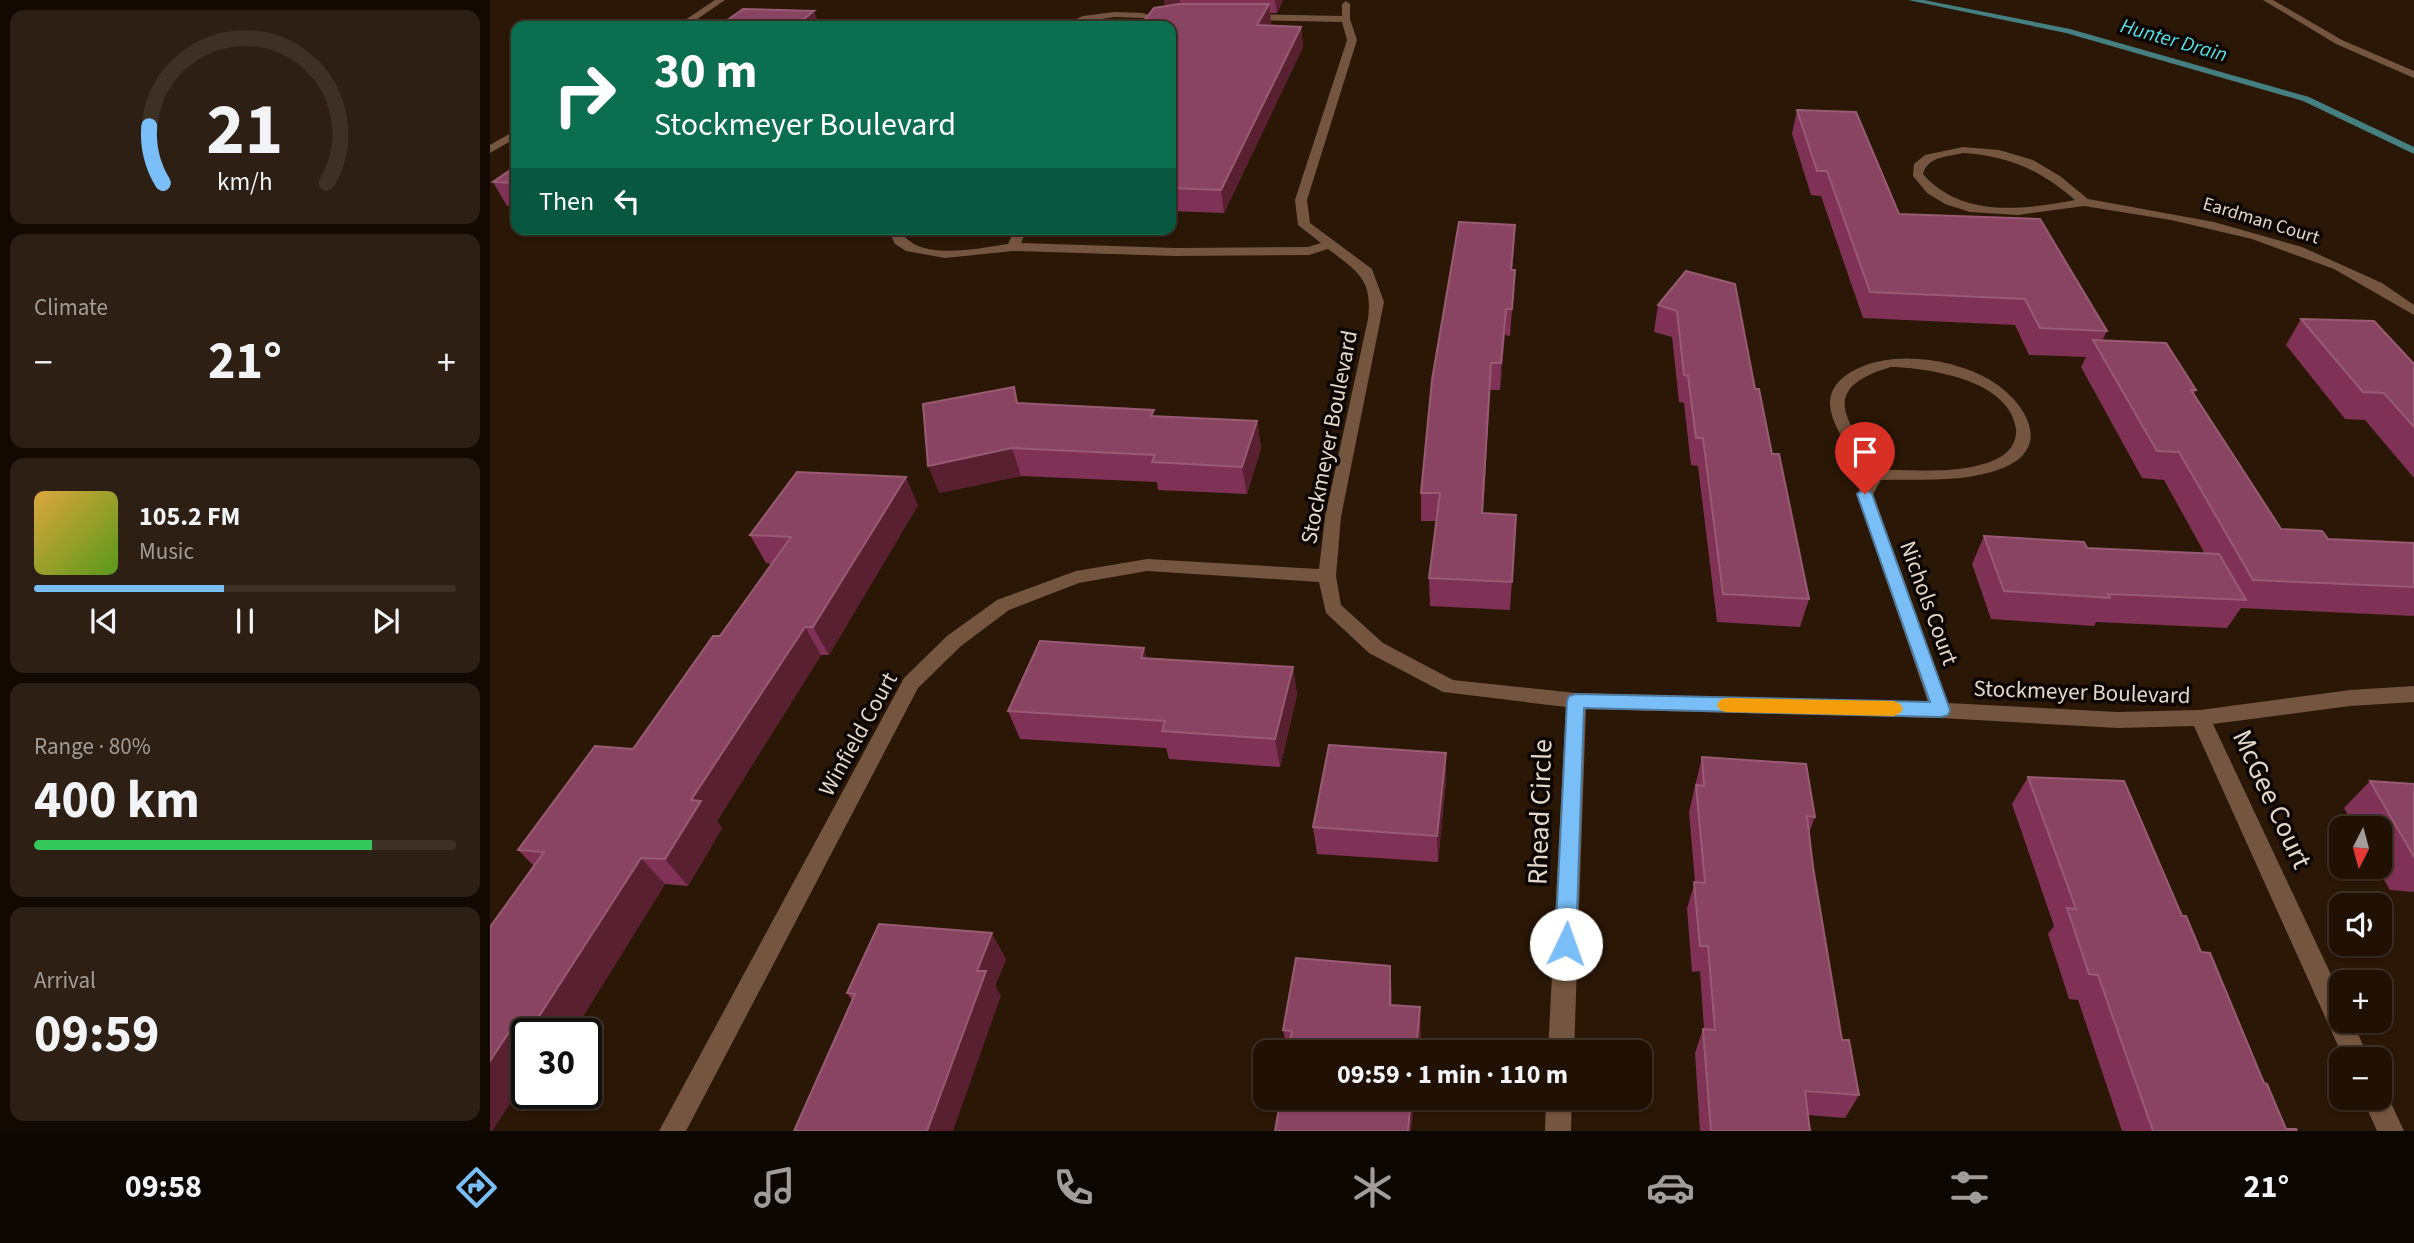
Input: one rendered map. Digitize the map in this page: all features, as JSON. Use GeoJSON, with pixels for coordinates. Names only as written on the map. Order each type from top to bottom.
{"type":"FeatureCollection","features":[{"type":"Feature","properties":{"kind":"street"},"geometry":{"type":"LineString","coordinates":[[689,21],[721,0]]}},
{"type":"Feature","properties":{"kind":"street"},"geometry":{"type":"LineString","coordinates":[[2267,0],[2339,42],[2414,75]]}},
{"type":"Feature","properties":{"kind":"street"},"geometry":{"type":"LineString","coordinates":[[1242,16],[1347,6]]}},
{"type":"Feature","properties":{"kind":"street","name":"Stockmeyer Boulevard"},"geometry":{"type":"LineString","coordinates":[[1347,6],[1352,40],[1301,200],[1301,216],[1304,225],[1367,272],[1377,302],[1333,517],[1327,576],[1332,608],[1376,648],[1450,687],[1576,701],[1941,710],[2118,720],[2200,718],[2350,698],[2414,694]]}},
{"type":"Feature","properties":{"kind":"street"},"geometry":{"type":"LineString","coordinates":[[1072,21],[1095,17],[1154,16],[1169,21]]}},
{"type":"Feature","properties":{"kind":"street"},"geometry":{"type":"LineString","coordinates":[[490,150],[511,136]]}},
{"type":"Feature","properties":{"kind":"street","name":"Eardman Court"},"geometry":{"type":"LineString","coordinates":[[2084,202],[2044,169],[2006,154],[1963,150],[1944,152],[1929,157],[1920,164],[1917,174],[1923,184],[1938,195],[1983,210],[2033,211],[2084,202],[2206,222],[2260,236],[2332,263],[2397,298],[2414,311]]}},
{"type":"Feature","properties":{"kind":"street"},"geometry":{"type":"LineString","coordinates":[[895,235],[896,240],[906,248],[923,253],[944,254],[1013,247],[1176,252],[1309,251],[1329,245]]}},
{"type":"Feature","properties":{"kind":"street"},"geometry":{"type":"LineString","coordinates":[[1013,247],[1018,235]]}},
{"type":"Feature","properties":{"kind":"street"},"geometry":{"type":"LineString","coordinates":[[1890,363],[1916,363],[1945,368],[1972,377],[1998,392],[2016,409],[2025,428],[2021,446],[2007,460],[1982,469],[1876,475],[1843,424],[1836,406],[1838,391],[1848,377],[1866,368],[1890,363]]}},
{"type":"Feature","properties":{"kind":"street","name":"Nichols Court"},"geometry":{"type":"LineString","coordinates":[[1876,475],[1865,494],[1941,710]]}},
{"type":"Feature","properties":{"kind":"street","name":"Winfield Court"},"geometry":{"type":"LineString","coordinates":[[672,1131],[911,683],[954,641],[1003,606],[1088,575],[1147,565],[1327,576]]}},
{"type":"Feature","properties":{"kind":"street","name":"Rhead Circle"},"geometry":{"type":"LineString","coordinates":[[1562,1040],[1576,701]]}},
{"type":"Feature","properties":{"kind":"street","name":"McGee Court"},"geometry":{"type":"LineString","coordinates":[[2200,718],[2351,1047]]}},
{"type":"Feature","properties":{"kind":"street"},"geometry":{"type":"LineString","coordinates":[[1558,1131],[1559,1110]]}},
{"type":"Feature","properties":{"kind":"street"},"geometry":{"type":"LineString","coordinates":[[2381,1110],[2391,1131]]}},
{"type":"Feature","properties":{"kind":"building"},"geometry":{"type":"Polygon","coordinates":[[[1179,4],[1269,4],[1257,25],[1301,27],[1221,190],[1176,188],[1176,21],[1144,21],[1154,8],[1179,4]]]}},
{"type":"Feature","properties":{"kind":"building"},"geometry":{"type":"Polygon","coordinates":[[[743,9],[814,11],[801,21],[726,21],[743,9]]]}},
{"type":"Feature","properties":{"kind":"building"},"geometry":{"type":"Polygon","coordinates":[[[1797,110],[1856,112],[1899,214],[2040,219],[2107,331],[2040,328],[2025,299],[1870,292],[1827,171],[1817,171],[1797,110]]]}},
{"type":"Feature","properties":{"kind":"building"},"geometry":{"type":"Polygon","coordinates":[[[511,169],[511,183],[493,182],[511,169]]]}},
{"type":"Feature","properties":{"kind":"building"},"geometry":{"type":"Polygon","coordinates":[[[1459,222],[1515,225],[1511,270],[1515,270],[1512,309],[1506,309],[1501,363],[1491,363],[1482,513],[1516,515],[1512,582],[1429,578],[1440,493],[1421,493],[1432,380],[1459,222]]]}},
{"type":"Feature","properties":{"kind":"building"},"geometry":{"type":"Polygon","coordinates":[[[1686,271],[1735,284],[1755,389],[1759,389],[1772,454],[1779,454],[1809,599],[1723,594],[1703,438],[1696,438],[1688,376],[1684,375],[1677,311],[1658,305],[1686,271]]]}},
{"type":"Feature","properties":{"kind":"building"},"geometry":{"type":"Polygon","coordinates":[[[2301,319],[2374,321],[2414,364],[2414,427],[2384,393],[2363,392],[2301,319]]]}},
{"type":"Feature","properties":{"kind":"building"},"geometry":{"type":"Polygon","coordinates":[[[2093,340],[2166,343],[2196,390],[2191,390],[2281,529],[2322,531],[2328,539],[2414,543],[2414,587],[2253,580],[2179,452],[2157,451],[2093,340]]]}},
{"type":"Feature","properties":{"kind":"building"},"geometry":{"type":"Polygon","coordinates":[[[1014,387],[1017,403],[1154,410],[1151,416],[1257,421],[1242,467],[1152,462],[1155,455],[1012,448],[928,466],[923,404],[1014,387]]]}},
{"type":"Feature","properties":{"kind":"building"},"geometry":{"type":"Polygon","coordinates":[[[797,472],[906,477],[813,627],[805,627],[691,800],[701,801],[665,859],[641,858],[538,1018],[511,1018],[511,1029],[490,1061],[490,927],[544,852],[518,850],[595,746],[633,749],[713,636],[720,636],[791,537],[750,535],[797,472]]]}},
{"type":"Feature","properties":{"kind":"building"},"geometry":{"type":"Polygon","coordinates":[[[1984,536],[2084,542],[2087,548],[2219,554],[2246,600],[2108,594],[2110,598],[2004,591],[1984,536]]]}},
{"type":"Feature","properties":{"kind":"building"},"geometry":{"type":"Polygon","coordinates":[[[1040,641],[1144,648],[1141,658],[1293,667],[1275,739],[1162,731],[1165,721],[1008,711],[1040,641]]]}},
{"type":"Feature","properties":{"kind":"building"},"geometry":{"type":"Polygon","coordinates":[[[1329,745],[1446,753],[1437,836],[1313,827],[1329,745]]]}},
{"type":"Feature","properties":{"kind":"building"},"geometry":{"type":"Polygon","coordinates":[[[1702,757],[1806,764],[1815,817],[1807,816],[1813,867],[1842,1040],[1849,1040],[1859,1095],[1805,1091],[1810,1131],[1711,1131],[1703,1029],[1715,1030],[1708,946],[1700,946],[1694,882],[1705,883],[1696,785],[1704,786],[1702,757]]]}},
{"type":"Feature","properties":{"kind":"building"},"geometry":{"type":"Polygon","coordinates":[[[2028,777],[2124,781],[2182,916],[2186,916],[2201,952],[2210,953],[2286,1129],[2297,1131],[2153,1131],[2098,975],[2089,974],[2067,908],[2076,909],[2028,777]]]}},
{"type":"Feature","properties":{"kind":"building"},"geometry":{"type":"Polygon","coordinates":[[[2370,781],[2414,784],[2414,857],[2392,816],[2370,781]]]}},
{"type":"Feature","properties":{"kind":"building"},"geometry":{"type":"Polygon","coordinates":[[[879,924],[992,933],[977,971],[986,971],[927,1131],[794,1131],[855,994],[847,993],[879,924]]]}},
{"type":"Feature","properties":{"kind":"building"},"geometry":{"type":"Polygon","coordinates":[[[1296,958],[1390,966],[1390,1005],[1420,1007],[1417,1040],[1290,1040],[1292,1031],[1283,1030],[1296,958]]]}},
{"type":"Feature","properties":{"kind":"building"},"geometry":{"type":"Polygon","coordinates":[[[1279,1110],[1410,1110],[1408,1131],[1275,1131],[1279,1110]]]}},
{"type":"Feature","properties":{"kind":"waterway","name":"Hunter Drain"},"geometry":{"type":"LineString","coordinates":[[1912,0],[2067,31],[2306,99],[2414,151]]}},
{"type":"Feature","properties":{"kind":"slow traffic"},"geometry":{"type":"LineString","coordinates":[[1726,705],[1894,709]]}},
{"type":"Feature","properties":{"kind":"route"},"geometry":{"type":"LineString","coordinates":[[1566,944],[1576,701],[1941,710],[1865,494]]}}]}
